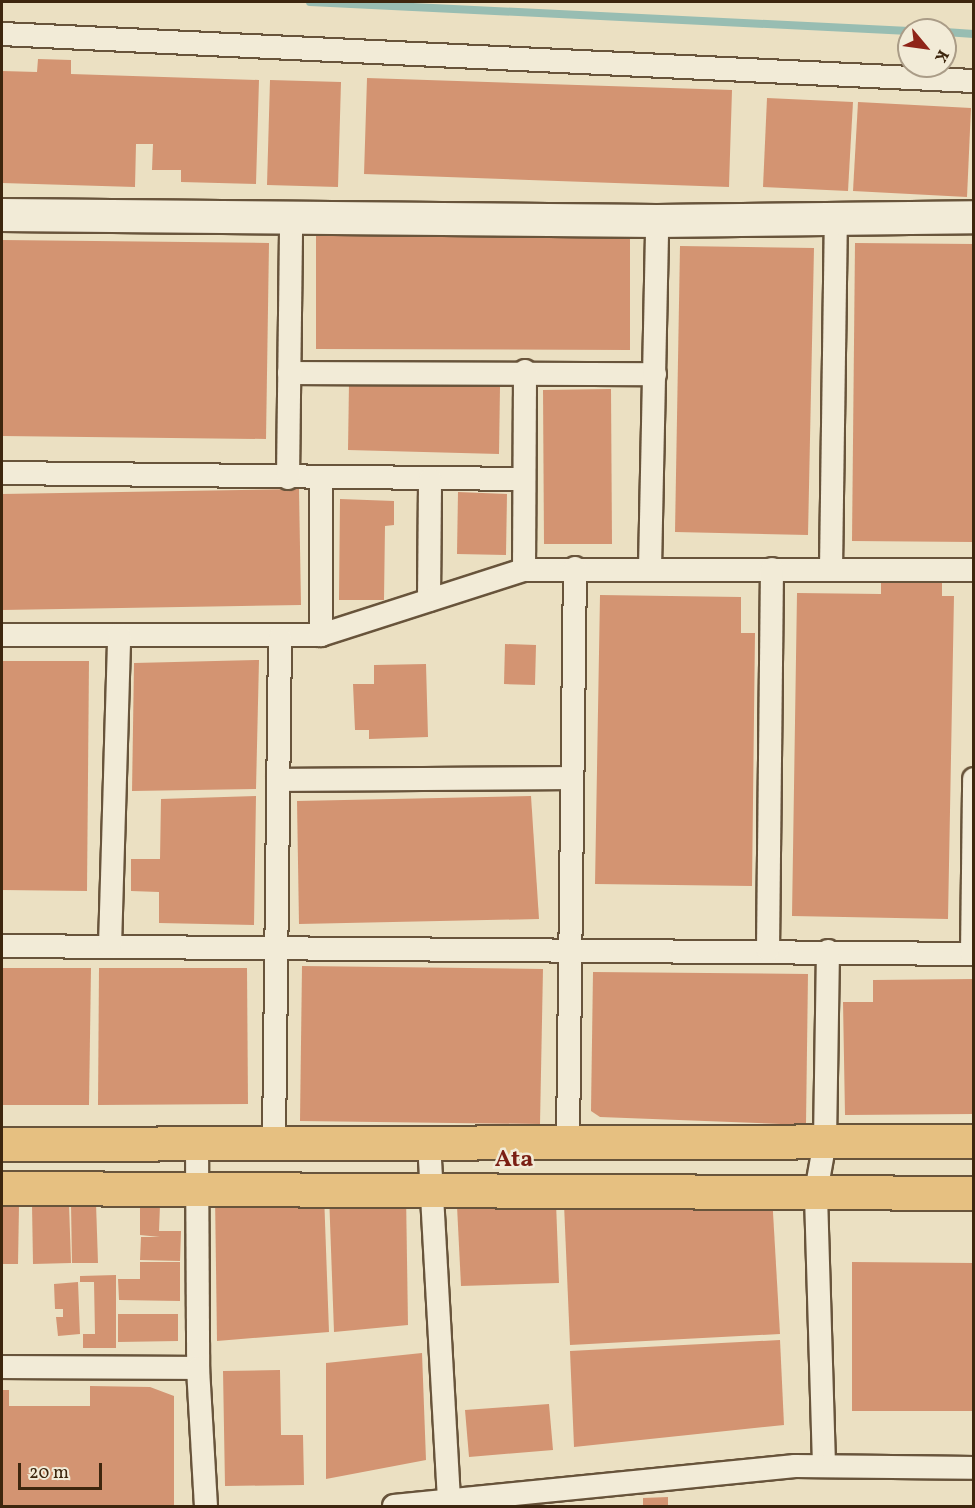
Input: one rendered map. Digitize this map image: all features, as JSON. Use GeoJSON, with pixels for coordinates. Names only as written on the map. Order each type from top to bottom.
{"type":"FeatureCollection","features":[{"type":"Feature","properties":{"kind":"main road"},"geometry":{"type":"LineString","coordinates":[[2,1144],[568,1140],[974,1141]]}},
{"type":"Feature","properties":{"kind":"main road"},"geometry":{"type":"LineString","coordinates":[[2,1188],[200,1187],[974,1193]]}},
{"type":"Feature","properties":{"kind":"street"},"geometry":{"type":"LineString","coordinates":[[2,34],[974,81]]}},
{"type":"Feature","properties":{"kind":"street"},"geometry":{"type":"LineString","coordinates":[[2,215],[657,221],[974,217]]}},
{"type":"Feature","properties":{"kind":"street"},"geometry":{"type":"LineString","coordinates":[[288,478],[291,218]]}},
{"type":"Feature","properties":{"kind":"street"},"geometry":{"type":"LineString","coordinates":[[831,569],[836,218]]}},
{"type":"Feature","properties":{"kind":"street"},"geometry":{"type":"LineString","coordinates":[[650,568],[657,221]]}},
{"type":"Feature","properties":{"kind":"street"},"geometry":{"type":"LineString","coordinates":[[289,373],[525,370],[655,374]]}},
{"type":"Feature","properties":{"kind":"street"},"geometry":{"type":"LineString","coordinates":[[524,570],[525,370]]}},
{"type":"Feature","properties":{"kind":"street"},"geometry":{"type":"LineString","coordinates":[[2,472],[288,478],[524,479]]}},
{"type":"Feature","properties":{"kind":"street"},"geometry":{"type":"LineString","coordinates":[[321,478],[321,635]]}},
{"type":"Feature","properties":{"kind":"street"},"geometry":{"type":"LineString","coordinates":[[429,600],[430,479]]}},
{"type":"Feature","properties":{"kind":"street"},"geometry":{"type":"LineString","coordinates":[[568,1140],[568,778],[575,568]]}},
{"type":"Feature","properties":{"kind":"street"},"geometry":{"type":"LineString","coordinates":[[2,634],[280,638],[321,635],[524,570],[650,568],[974,570]]}},
{"type":"Feature","properties":{"kind":"street"},"geometry":{"type":"LineString","coordinates":[[768,950],[771,570]]}},
{"type":"Feature","properties":{"kind":"street"},"geometry":{"type":"LineString","coordinates":[[110,946],[119,635]]}},
{"type":"Feature","properties":{"kind":"street"},"geometry":{"type":"LineString","coordinates":[[274,1142],[280,638]]}},
{"type":"Feature","properties":{"kind":"street"},"geometry":{"type":"LineString","coordinates":[[278,780],[568,778]]}},
{"type":"Feature","properties":{"kind":"street"},"geometry":{"type":"LineString","coordinates":[[2,945],[567,948],[973,954],[974,779]]}},
{"type":"Feature","properties":{"kind":"street"},"geometry":{"type":"LineString","coordinates":[[824,1465],[816,1192],[825,1141],[828,951]]}},
{"type":"Feature","properties":{"kind":"street"},"geometry":{"type":"LineString","coordinates":[[429,1142],[449,1499]]}},
{"type":"Feature","properties":{"kind":"street"},"geometry":{"type":"LineString","coordinates":[[197,1143],[200,1187],[198,1368],[206,1506]]}},
{"type":"Feature","properties":{"kind":"street"},"geometry":{"type":"LineString","coordinates":[[2,1367],[198,1368]]}},
{"type":"Feature","properties":{"kind":"street"},"geometry":{"type":"LineString","coordinates":[[394,1506],[449,1499],[510,1499],[824,1465],[974,1468]]}},
{"type":"Feature","properties":{"kind":"building"},"geometry":{"type":"Polygon","coordinates":[[[38,59],[71,60],[71,74],[259,80],[256,184],[181,182],[181,170],[152,170],[153,144],[136,144],[135,187],[2,183],[2,71],[37,72],[38,59]]]}},
{"type":"Feature","properties":{"kind":"building"},"geometry":{"type":"Polygon","coordinates":[[[367,78],[732,90],[729,187],[364,174],[367,78]]]}},
{"type":"Feature","properties":{"kind":"building"},"geometry":{"type":"Polygon","coordinates":[[[270,80],[341,82],[338,187],[267,185],[270,80]]]}},
{"type":"Feature","properties":{"kind":"building"},"geometry":{"type":"Polygon","coordinates":[[[767,98],[853,102],[848,191],[763,187],[767,98]]]}},
{"type":"Feature","properties":{"kind":"building"},"geometry":{"type":"Polygon","coordinates":[[[858,102],[971,108],[967,197],[853,191],[858,102]]]}},
{"type":"Feature","properties":{"kind":"building"},"geometry":{"type":"Polygon","coordinates":[[[316,231],[630,232],[630,350],[316,349],[316,231]]]}},
{"type":"Feature","properties":{"kind":"building"},"geometry":{"type":"Polygon","coordinates":[[[2,240],[269,243],[266,439],[2,436],[2,240]]]}},
{"type":"Feature","properties":{"kind":"building"},"geometry":{"type":"Polygon","coordinates":[[[855,243],[974,244],[973,542],[852,541],[855,243]]]}},
{"type":"Feature","properties":{"kind":"building"},"geometry":{"type":"Polygon","coordinates":[[[680,246],[814,248],[808,535],[675,532],[680,246]]]}},
{"type":"Feature","properties":{"kind":"building"},"geometry":{"type":"Polygon","coordinates":[[[349,383],[500,387],[499,454],[348,450],[349,383]]]}},
{"type":"Feature","properties":{"kind":"building"},"geometry":{"type":"Polygon","coordinates":[[[611,389],[612,544],[544,544],[543,390],[611,389]]]}},
{"type":"Feature","properties":{"kind":"building"},"geometry":{"type":"Polygon","coordinates":[[[299,489],[301,605],[2,610],[2,494],[299,489]]]}},
{"type":"Feature","properties":{"kind":"building"},"geometry":{"type":"Polygon","coordinates":[[[458,492],[507,494],[506,555],[457,554],[458,492]]]}},
{"type":"Feature","properties":{"kind":"building"},"geometry":{"type":"Polygon","coordinates":[[[340,499],[394,501],[394,525],[385,526],[384,600],[339,600],[340,499]]]}},
{"type":"Feature","properties":{"kind":"building"},"geometry":{"type":"Polygon","coordinates":[[[881,577],[942,578],[942,596],[954,596],[948,919],[792,916],[797,593],[881,594],[881,577]]]}},
{"type":"Feature","properties":{"kind":"building"},"geometry":{"type":"Polygon","coordinates":[[[600,595],[741,597],[741,633],[755,633],[752,886],[595,884],[600,595]]]}},
{"type":"Feature","properties":{"kind":"building"},"geometry":{"type":"Polygon","coordinates":[[[505,644],[536,645],[535,685],[504,684],[505,644]]]}},
{"type":"Feature","properties":{"kind":"building"},"geometry":{"type":"Polygon","coordinates":[[[259,660],[256,789],[132,791],[134,663],[259,660]]]}},
{"type":"Feature","properties":{"kind":"building"},"geometry":{"type":"Polygon","coordinates":[[[2,661],[89,661],[87,891],[2,890],[2,661]]]}},
{"type":"Feature","properties":{"kind":"building"},"geometry":{"type":"Polygon","coordinates":[[[426,664],[428,737],[369,739],[369,730],[355,730],[353,684],[374,684],[374,665],[426,664]]]}},
{"type":"Feature","properties":{"kind":"building"},"geometry":{"type":"Polygon","coordinates":[[[256,796],[254,925],[159,923],[159,892],[131,891],[131,859],[160,859],[161,799],[256,796]]]}},
{"type":"Feature","properties":{"kind":"building"},"geometry":{"type":"Polygon","coordinates":[[[531,796],[539,919],[299,924],[297,801],[531,796]]]}},
{"type":"Feature","properties":{"kind":"building"},"geometry":{"type":"Polygon","coordinates":[[[302,966],[543,969],[540,1124],[300,1121],[302,966]]]}},
{"type":"Feature","properties":{"kind":"building"},"geometry":{"type":"Polygon","coordinates":[[[2,968],[91,968],[89,1105],[2,1105],[2,968]]]}},
{"type":"Feature","properties":{"kind":"building"},"geometry":{"type":"Polygon","coordinates":[[[99,968],[247,968],[248,1104],[98,1105],[99,968]]]}},
{"type":"Feature","properties":{"kind":"building"},"geometry":{"type":"Polygon","coordinates":[[[593,972],[808,974],[806,1125],[600,1117],[591,1111],[593,972]]]}},
{"type":"Feature","properties":{"kind":"building"},"geometry":{"type":"Polygon","coordinates":[[[974,979],[974,1114],[845,1115],[843,1002],[873,1002],[873,980],[974,979]]]}},
{"type":"Feature","properties":{"kind":"building"},"geometry":{"type":"Polygon","coordinates":[[[406,1193],[408,1325],[334,1332],[329,1194],[406,1193]]]}},
{"type":"Feature","properties":{"kind":"building"},"geometry":{"type":"Polygon","coordinates":[[[324,1194],[329,1332],[217,1341],[215,1195],[324,1194]]]}},
{"type":"Feature","properties":{"kind":"building"},"geometry":{"type":"Polygon","coordinates":[[[772,1195],[780,1334],[570,1345],[564,1204],[772,1195]]]}},
{"type":"Feature","properties":{"kind":"building"},"geometry":{"type":"Polygon","coordinates":[[[556,1202],[559,1283],[461,1286],[457,1206],[556,1202]]]}},
{"type":"Feature","properties":{"kind":"building"},"geometry":{"type":"Polygon","coordinates":[[[96,1203],[98,1263],[72,1263],[71,1204],[96,1203]]]}},
{"type":"Feature","properties":{"kind":"building"},"geometry":{"type":"Polygon","coordinates":[[[69,1204],[71,1263],[33,1264],[32,1205],[69,1204]]]}},
{"type":"Feature","properties":{"kind":"building"},"geometry":{"type":"Polygon","coordinates":[[[140,1204],[160,1205],[159,1231],[181,1231],[180,1261],[140,1260],[141,1237],[160,1237],[140,1235],[140,1204]]]}},
{"type":"Feature","properties":{"kind":"building"},"geometry":{"type":"Polygon","coordinates":[[[2,1206],[19,1206],[18,1264],[2,1264],[2,1206]]]}},
{"type":"Feature","properties":{"kind":"building"},"geometry":{"type":"Polygon","coordinates":[[[140,1262],[180,1262],[180,1301],[119,1300],[118,1279],[140,1279],[140,1262]]]}},
{"type":"Feature","properties":{"kind":"building"},"geometry":{"type":"Polygon","coordinates":[[[852,1262],[974,1263],[974,1411],[852,1411],[852,1262]]]}},
{"type":"Feature","properties":{"kind":"building"},"geometry":{"type":"Polygon","coordinates":[[[116,1275],[116,1348],[83,1348],[83,1334],[95,1334],[94,1282],[80,1282],[80,1276],[116,1275]]]}},
{"type":"Feature","properties":{"kind":"building"},"geometry":{"type":"Polygon","coordinates":[[[78,1282],[80,1334],[58,1336],[56,1317],[63,1317],[63,1309],[55,1309],[54,1284],[78,1282]]]}},
{"type":"Feature","properties":{"kind":"building"},"geometry":{"type":"Polygon","coordinates":[[[118,1314],[178,1314],[178,1341],[118,1342],[118,1314]]]}},
{"type":"Feature","properties":{"kind":"building"},"geometry":{"type":"Polygon","coordinates":[[[780,1340],[784,1425],[574,1447],[570,1351],[780,1340]]]}},
{"type":"Feature","properties":{"kind":"building"},"geometry":{"type":"Polygon","coordinates":[[[422,1353],[426,1460],[326,1479],[326,1363],[422,1353]]]}},
{"type":"Feature","properties":{"kind":"building"},"geometry":{"type":"Polygon","coordinates":[[[280,1370],[281,1435],[303,1435],[304,1485],[225,1486],[223,1371],[280,1370]]]}},
{"type":"Feature","properties":{"kind":"building"},"geometry":{"type":"Polygon","coordinates":[[[90,1386],[150,1387],[174,1396],[174,1506],[2,1506],[2,1390],[9,1390],[9,1406],[90,1406],[90,1386]]]}},
{"type":"Feature","properties":{"kind":"building"},"geometry":{"type":"Polygon","coordinates":[[[549,1404],[553,1450],[469,1457],[465,1410],[549,1404]]]}},
{"type":"Feature","properties":{"kind":"building"},"geometry":{"type":"Polygon","coordinates":[[[668,1497],[668,1506],[643,1506],[643,1498],[668,1497]]]}},
{"type":"Feature","properties":{"kind":"waterway"},"geometry":{"type":"LineString","coordinates":[[310,2],[897,30]]}},
{"type":"Feature","properties":{"kind":"waterway"},"geometry":{"type":"LineString","coordinates":[[957,33],[974,34]]}},
{"type":"Feature","properties":{"kind":"district","name":"Ata"},"geometry":{"type":"Point","coordinates":[514,1161]}}]}
